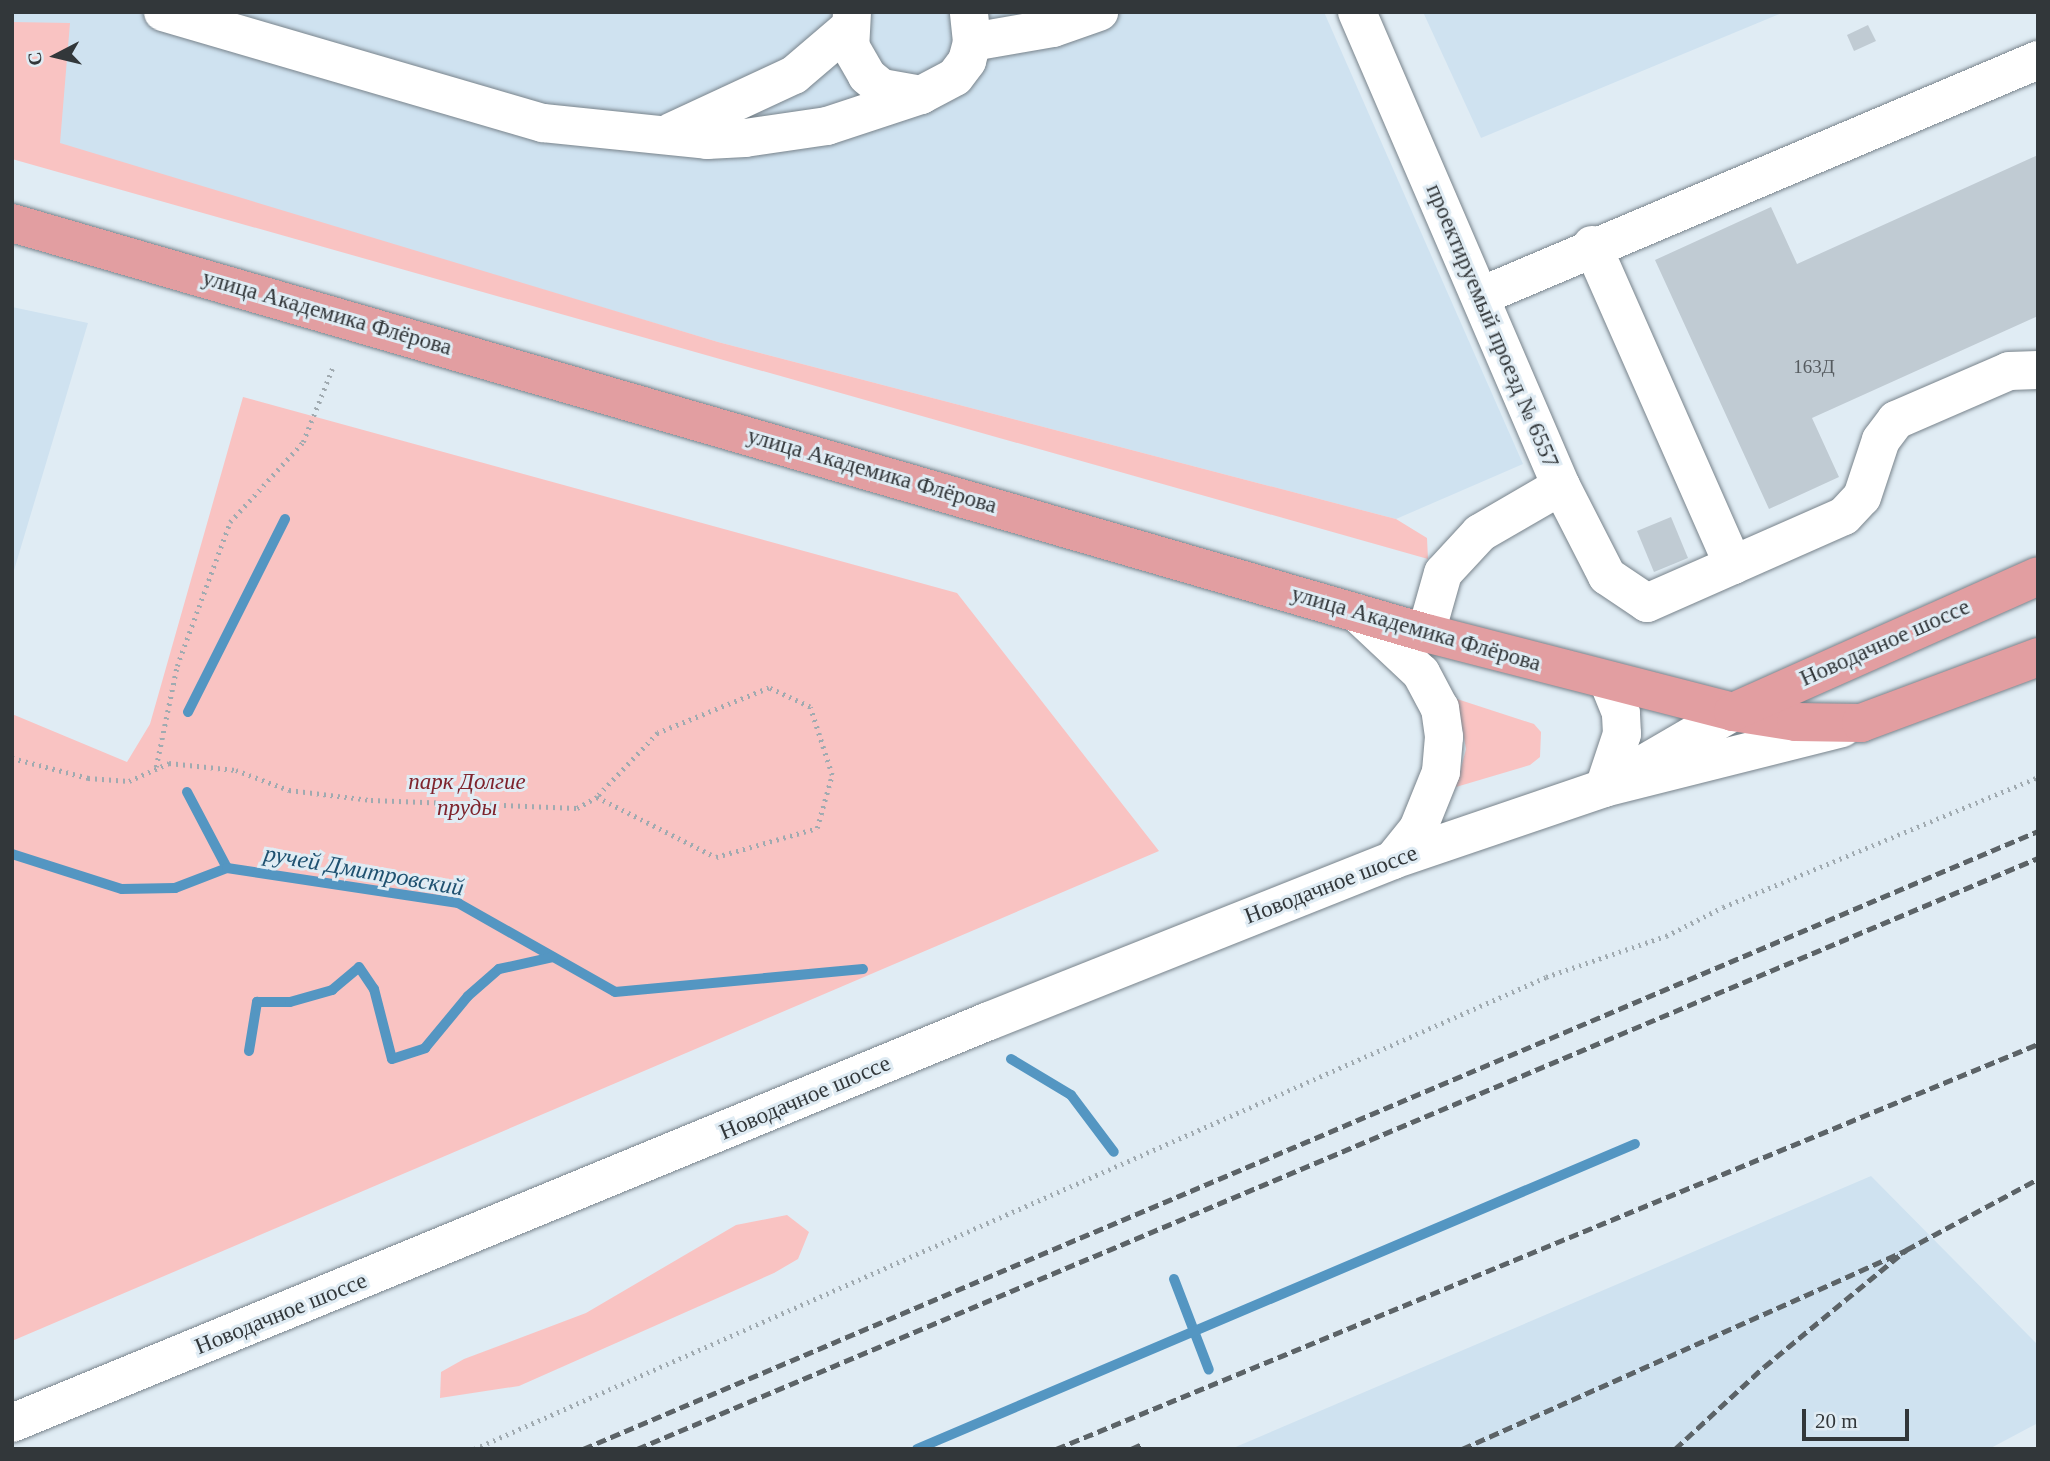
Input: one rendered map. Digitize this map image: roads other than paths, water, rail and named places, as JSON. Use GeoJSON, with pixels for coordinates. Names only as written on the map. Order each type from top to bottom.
{"type":"FeatureCollection","features":[{"type":"Feature","properties":{"kind":"main road","name":"улица Академика Флёрова"},"geometry":{"type":"LineString","coordinates":[[12,223],[1426,633],[1609,683],[1733,712]]}},
{"type":"Feature","properties":{"kind":"main road","name":"Новодачное шоссе"},"geometry":{"type":"LineString","coordinates":[[1733,712],[2038,576]]}},
{"type":"Feature","properties":{"kind":"main road","name":"Новодачное шоссе"},"geometry":{"type":"LineString","coordinates":[[1733,712],[1796,722],[1861,723],[2038,657]]}},
{"type":"Feature","properties":{"kind":"street"},"geometry":{"type":"LineString","coordinates":[[163,12],[543,122],[707,139],[782,134],[827,126],[920,95],[955,77],[971,27],[1054,28],[1099,12]]}},
{"type":"Feature","properties":{"kind":"street","name":"проектируемый проезд № 6557"},"geometry":{"type":"LineString","coordinates":[[1357,12],[1481,296],[1560,486],[1480,533],[1443,573],[1426,633]]}},
{"type":"Feature","properties":{"kind":"street"},"geometry":{"type":"LineString","coordinates":[[666,134],[794,75],[851,20]]}},
{"type":"Feature","properties":{"kind":"street"},"geometry":{"type":"LineString","coordinates":[[851,20],[850,46],[867,76],[882,88],[920,95]]}},
{"type":"Feature","properties":{"kind":"street"},"geometry":{"type":"LineString","coordinates":[[1481,296],[1592,245],[2038,60]]}},
{"type":"Feature","properties":{"kind":"street"},"geometry":{"type":"LineString","coordinates":[[1592,245],[1733,565]]}},
{"type":"Feature","properties":{"kind":"street"},"geometry":{"type":"LineString","coordinates":[[1560,486],[1607,576],[1647,603],[1844,516],[1861,498],[1881,440],[1896,420],[2009,371],[2038,370]]}},
{"type":"Feature","properties":{"kind":"street"},"geometry":{"type":"LineString","coordinates":[[1357,613],[1421,673],[1440,708],[1444,737],[1441,772],[1418,829],[1393,860]]}},
{"type":"Feature","properties":{"kind":"street"},"geometry":{"type":"LineString","coordinates":[[1604,788],[1622,734],[1622,713],[1609,683]]}},
{"type":"Feature","properties":{"kind":"street","name":"Новодачное шоссе"},"geometry":{"type":"LineString","coordinates":[[1604,788],[1733,712]]}},
{"type":"Feature","properties":{"kind":"street","name":"Новодачное шоссе"},"geometry":{"type":"LineString","coordinates":[[12,1423],[989,1021],[1393,860],[1604,788],[1861,723]]}},
{"type":"Feature","properties":{"kind":"waterway"},"geometry":{"type":"LineString","coordinates":[[188,712],[285,519]]}},
{"type":"Feature","properties":{"kind":"waterway"},"geometry":{"type":"LineString","coordinates":[[187,792],[227,868]]}},
{"type":"Feature","properties":{"kind":"waterway","name":"ручей Дмитровский"},"geometry":{"type":"LineString","coordinates":[[12,854],[122,889],[175,888],[227,868],[458,903],[615,992],[863,969]]}},
{"type":"Feature","properties":{"kind":"waterway"},"geometry":{"type":"LineString","coordinates":[[249,1051],[257,1002],[290,1002],[332,990],[359,967],[374,989],[392,1059],[425,1048],[468,996],[499,969],[553,957]]}},
{"type":"Feature","properties":{"kind":"waterway","name":"ручей Дмитровский"},"geometry":{"type":"LineString","coordinates":[[1011,1059],[1071,1095],[1114,1152]]}},
{"type":"Feature","properties":{"kind":"waterway"},"geometry":{"type":"LineString","coordinates":[[917,1449],[1635,1144]]}},
{"type":"Feature","properties":{"kind":"waterway","name":"ручей Дмитровский"},"geometry":{"type":"LineString","coordinates":[[1174,1279],[1209,1370]]}},
{"type":"Feature","properties":{"kind":"railway"},"geometry":{"type":"LineString","coordinates":[[583,1449],[2038,831]]}},
{"type":"Feature","properties":{"kind":"railway"},"geometry":{"type":"LineString","coordinates":[[637,1449],[2038,858]]}},
{"type":"Feature","properties":{"kind":"railway"},"geometry":{"type":"LineString","coordinates":[[1056,1449],[2038,1044]]}},
{"type":"Feature","properties":{"kind":"railway"},"geometry":{"type":"LineString","coordinates":[[1675,1449],[1764,1367],[1906,1250],[2038,1179]]}},
{"type":"Feature","properties":{"kind":"railway"},"geometry":{"type":"LineString","coordinates":[[1462,1449],[1906,1250]]}},
{"type":"Feature","properties":{"kind":"railway"},"geometry":{"type":"LineString","coordinates":[[1131,1449],[1142,1444]]}},
{"type":"Feature","properties":{"kind":"park label","name":"парк Долгие пруды"},"geometry":{"type":"Point","coordinates":[467,795]}}]}
